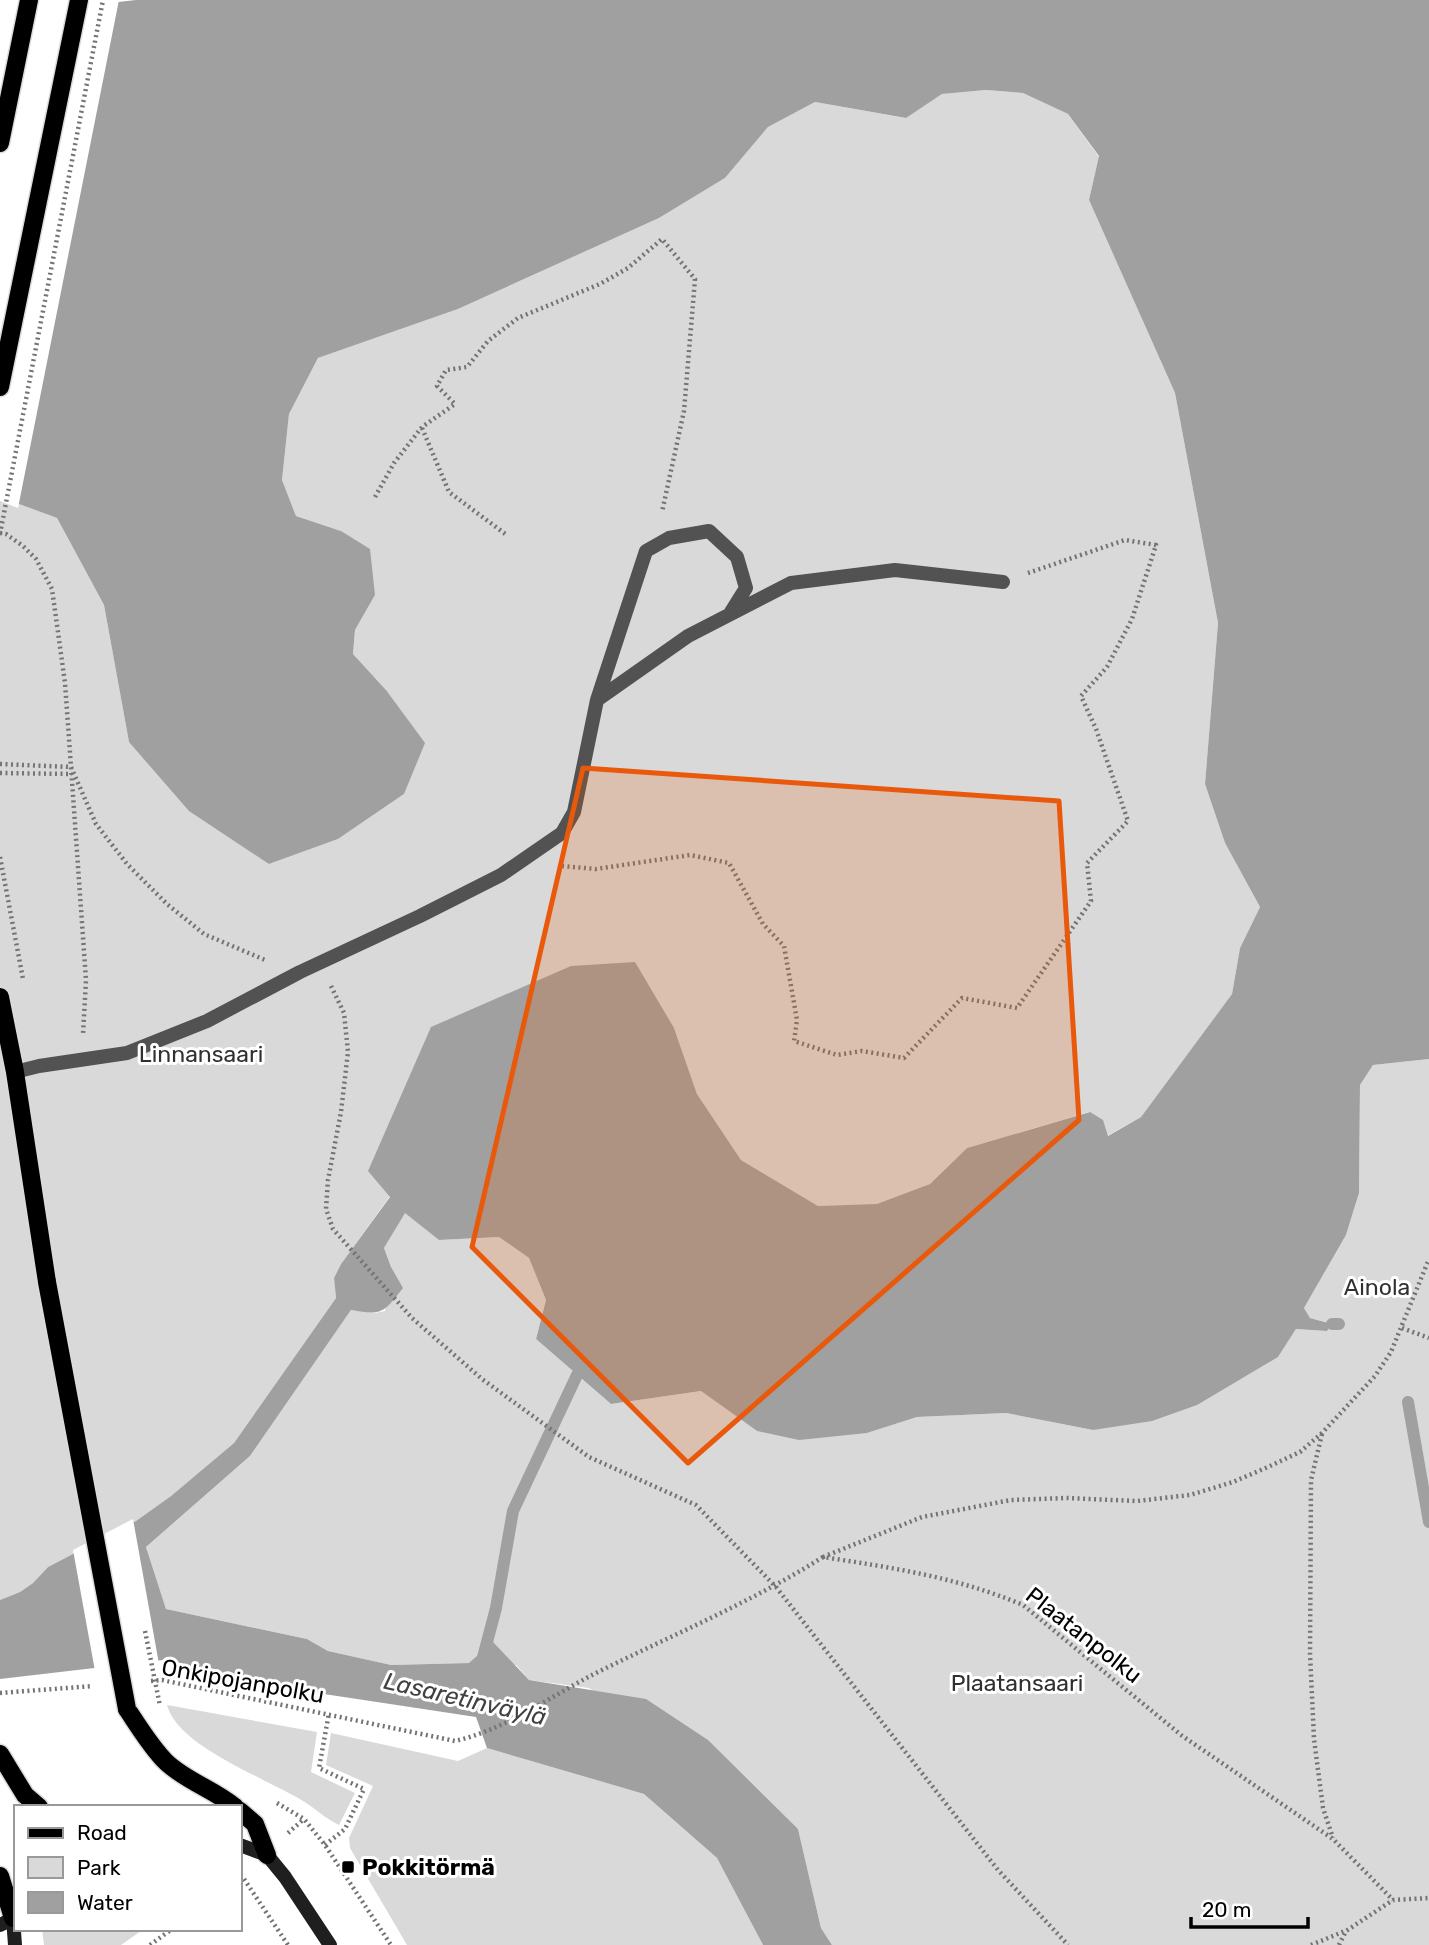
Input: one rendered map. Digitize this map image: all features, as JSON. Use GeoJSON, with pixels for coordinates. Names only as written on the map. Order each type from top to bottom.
{"type":"FeatureCollection","features":[{"type":"Feature","properties":{"kind":"main road"},"geometry":{"type":"LineString","coordinates":[[0,143],[29,0]]}},
{"type":"Feature","properties":{"kind":"main road"},"geometry":{"type":"LineString","coordinates":[[0,387],[79,0]]}},
{"type":"Feature","properties":{"kind":"main road"},"geometry":{"type":"LineString","coordinates":[[0,997],[15,1072],[47,1282],[127,1709],[166,1762],[232,1805]]}},
{"type":"Feature","properties":{"kind":"main road"},"geometry":{"type":"LineString","coordinates":[[0,1754],[25,1795],[37,1805]]}},
{"type":"Feature","properties":{"kind":"main road"},"geometry":{"type":"LineString","coordinates":[[242,1813],[255,1824],[267,1855],[285,1877],[330,1945]]}},
{"type":"Feature","properties":{"kind":"main road"},"geometry":{"type":"LineString","coordinates":[[242,1846],[267,1855]]}},
{"type":"Feature","properties":{"kind":"main road"},"geometry":{"type":"LineString","coordinates":[[0,1877],[15,1945]]}},
{"type":"Feature","properties":{"kind":"lane"},"geometry":{"type":"LineString","coordinates":[[15,1072],[127,1053],[207,1021],[300,972],[501,876],[562,833],[574,812],[597,700],[646,551],[655,545],[668,538],[709,531],[737,558],[746,588],[731,613]]}},
{"type":"Feature","properties":{"kind":"lane"},"geometry":{"type":"LineString","coordinates":[[597,700],[688,636],[791,583],[895,569],[1003,582]]}},
{"type":"Feature","properties":{"kind":"path"},"geometry":{"type":"LineString","coordinates":[[81,1059],[86,980],[65,683],[52,589],[36,559],[6,534],[0,534],[103,0]]}},
{"type":"Feature","properties":{"kind":"path"},"geometry":{"type":"LineString","coordinates":[[375,497],[394,463],[422,427],[455,404],[438,386],[446,370],[467,367],[488,341],[518,318],[600,284],[628,268],[662,239],[695,278],[684,411],[655,545]]}},
{"type":"Feature","properties":{"kind":"path"},"geometry":{"type":"LineString","coordinates":[[422,427],[449,492],[508,536]]}},
{"type":"Feature","properties":{"kind":"path"},"geometry":{"type":"LineString","coordinates":[[519,863],[596,869],[690,855],[729,863],[763,924],[784,946],[797,1020],[794,1041],[837,1055],[862,1051],[904,1058],[962,998],[1017,1008],[1091,901],[1087,863],[1128,821],[1096,729],[1081,696],[1107,667],[1132,620],[1156,545],[1125,540],[1003,582]]}},
{"type":"Feature","properties":{"kind":"path"},"geometry":{"type":"LineString","coordinates":[[0,764],[71,767]]}},
{"type":"Feature","properties":{"kind":"path"},"geometry":{"type":"LineString","coordinates":[[71,767],[96,824],[127,864],[167,904],[204,934],[247,954],[331,985],[344,1013],[348,1052],[341,1112],[328,1180],[326,1209],[333,1229],[412,1318],[482,1379],[589,1457],[696,1505],[776,1587],[998,1870],[1068,1945]]}},
{"type":"Feature","properties":{"kind":"path"},"geometry":{"type":"LineString","coordinates":[[0,773],[72,774]]}},
{"type":"Feature","properties":{"kind":"path"},"geometry":{"type":"LineString","coordinates":[[776,1587],[823,1557],[922,1517],[1011,1500],[1066,1498],[1137,1501],[1190,1495],[1233,1482],[1300,1452],[1322,1433],[1375,1376],[1391,1352],[1429,1259]]}},
{"type":"Feature","properties":{"kind":"path"},"geometry":{"type":"LineString","coordinates":[[1402,1328],[1429,1338]]}},
{"type":"Feature","properties":{"kind":"path"},"geometry":{"type":"LineString","coordinates":[[1322,1433],[1311,1480],[1310,1654],[1319,1781],[1323,1808],[1333,1839]]}},
{"type":"Feature","properties":{"kind":"path","name":"Plaatanpolku"},"geometry":{"type":"LineString","coordinates":[[823,1557],[921,1572],[995,1593],[1023,1605],[1181,1735],[1333,1839],[1393,1900]]}},
{"type":"Feature","properties":{"kind":"path","name":"Onkipojanpolku"},"geometry":{"type":"LineString","coordinates":[[148,1681],[162,1680],[455,1741],[478,1736],[596,1674],[776,1587]]}},
{"type":"Feature","properties":{"kind":"path"},"geometry":{"type":"LineString","coordinates":[[0,1693],[94,1686]]}},
{"type":"Feature","properties":{"kind":"path"},"geometry":{"type":"LineString","coordinates":[[325,1845],[345,1829],[364,1789],[319,1768],[328,1713]]}},
{"type":"Feature","properties":{"kind":"path"},"geometry":{"type":"LineString","coordinates":[[303,1819],[325,1845],[391,1945]]}},
{"type":"Feature","properties":{"kind":"path"},"geometry":{"type":"LineString","coordinates":[[242,1880],[288,1945]]}},
{"type":"Feature","properties":{"kind":"path"},"geometry":{"type":"LineString","coordinates":[[1311,1945],[1346,1931],[1393,1900],[1429,1898]]}},
{"type":"Feature","properties":{"kind":"path"},"geometry":{"type":"LineString","coordinates":[[150,1945],[169,1931]]}},
{"type":"Feature","properties":{"kind":"path"},"geometry":{"type":"LineString","coordinates":[[1339,1945],[1346,1931]]}},
{"type":"Feature","properties":{"kind":"highlighted area"},"geometry":{"type":"Polygon","coordinates":[[[583,768],[1059,801],[1079,1120],[688,1463],[472,1247],[583,768]]]}},
{"type":"Feature","properties":{"kind":"green space","name":"Linnansaari"},"geometry":{"type":"Polygon","coordinates":[[[986,90],[1023,93],[1068,114],[1099,157],[1089,200],[1175,393],[1218,623],[1205,784],[1225,843],[1260,907],[1240,948],[1232,994],[1141,1117],[1107,1136],[1089,1112],[967,1148],[930,1184],[877,1205],[818,1206],[741,1160],[697,1094],[674,1028],[390,1196],[341,1264],[334,1278],[336,1298],[234,1443],[171,1496],[136,1521],[48,1567],[20,1592],[0,1600],[0,497],[57,518],[104,605],[129,742],[269,864],[338,839],[404,794],[386,690],[353,654],[355,630],[375,595],[341,531],[296,516],[282,480],[289,414],[318,358],[458,309],[659,218],[725,178],[768,127],[815,102],[905,118],[942,94],[986,90]]]}},
{"type":"Feature","properties":{"kind":"green space","name":"Plaatansaari"},"geometry":{"type":"Polygon","coordinates":[[[1429,1059],[1429,1945],[832,1945],[821,1928],[798,1829],[589,1688],[529,1680],[516,1665],[391,1665],[328,1651],[307,1639],[166,1609],[146,1547],[250,1456],[351,1310],[375,1313],[385,1311],[391,1267],[384,1248],[405,1212],[439,1240],[499,1237],[529,1258],[546,1300],[536,1339],[611,1404],[701,1391],[757,1431],[867,1433],[917,1417],[1006,1413],[1093,1430],[1278,1357],[1296,1329],[1327,1331],[1332,1324],[1310,1318],[1304,1308],[1346,1235],[1359,1193],[1360,1085],[1373,1065],[1429,1059]]]}},
{"type":"Feature","properties":{"kind":"green space"},"geometry":{"type":"Polygon","coordinates":[[[167,1705],[317,1732],[311,1772],[355,1793],[339,1825],[303,1801],[205,1748],[174,1720],[167,1705]]]}},
{"type":"Feature","properties":{"kind":"green space"},"geometry":{"type":"Polygon","coordinates":[[[331,1733],[458,1761],[487,1748],[644,1794],[717,1858],[763,1945],[407,1945],[350,1848],[349,1838],[373,1786],[326,1765],[331,1733]]]}},
{"type":"Feature","properties":{"kind":"green space"},"geometry":{"type":"Polygon","coordinates":[[[42,1931],[141,1931],[121,1945],[44,1945],[42,1931]]]}},
{"type":"Feature","properties":{"kind":"water","name":"Lasaretinväylä"},"geometry":{"type":"Polygon","coordinates":[[[0,0],[109,3],[136,0],[1429,0],[1429,1059],[1373,1065],[1360,1085],[1359,1193],[1346,1235],[1304,1308],[1310,1318],[1332,1324],[1327,1331],[1296,1329],[1278,1357],[1197,1405],[1152,1421],[1093,1430],[1006,1413],[917,1417],[867,1433],[799,1440],[757,1431],[701,1391],[611,1404],[536,1339],[546,1300],[529,1258],[499,1237],[439,1240],[405,1213],[384,1248],[403,1288],[382,1310],[351,1310],[250,1456],[146,1547],[166,1609],[307,1639],[328,1651],[391,1665],[469,1663],[493,1642],[529,1680],[646,1699],[708,1740],[798,1829],[821,1928],[832,1945],[763,1945],[717,1858],[644,1794],[487,1748],[476,1717],[324,1694],[163,1660],[0,1679],[0,1600],[20,1592],[48,1567],[136,1521],[171,1496],[234,1443],[336,1298],[334,1278],[341,1264],[390,1197],[368,1171],[431,1027],[571,966],[635,962],[674,1028],[697,1094],[741,1160],[818,1206],[877,1204],[930,1184],[967,1148],[1090,1112],[1103,1120],[1108,1136],[1141,1117],[1232,994],[1240,948],[1260,907],[1225,843],[1205,784],[1218,623],[1175,393],[1089,200],[1099,156],[1068,114],[1023,93],[986,90],[942,94],[906,118],[815,102],[768,127],[725,178],[659,218],[458,309],[318,358],[289,414],[282,480],[296,516],[341,531],[370,549],[375,595],[355,630],[353,654],[386,690],[425,743],[404,794],[338,839],[269,864],[189,811],[129,742],[104,605],[57,518],[0,497],[0,0]]]}},
{"type":"Feature","properties":{"kind":"pier"},"geometry":{"type":"Polygon","coordinates":[[[0,0],[119,0],[18,508],[0,501],[0,0]]]}},
{"type":"Feature","properties":{"kind":"pier"},"geometry":{"type":"Polygon","coordinates":[[[133,1519],[159,1664],[95,1671],[73,1550],[133,1519]]]}},
{"type":"Feature","properties":{"kind":"waterway"},"geometry":{"type":"LineString","coordinates":[[1332,1324],[1339,1324]]}},
{"type":"Feature","properties":{"kind":"waterway"},"geometry":{"type":"LineString","coordinates":[[482,1661],[496,1608],[513,1511],[577,1375]]}},
{"type":"Feature","properties":{"kind":"waterway"},"geometry":{"type":"LineString","coordinates":[[1408,1402],[1429,1522]]}},
{"type":"Feature","properties":{"kind":"place","name":"Pokkitörmä"},"geometry":{"type":"Point","coordinates":[348,1867]}},
{"type":"Feature","properties":{"kind":"park label","name":"Ainola"},"geometry":{"type":"Point","coordinates":[1377,1287]}}]}
